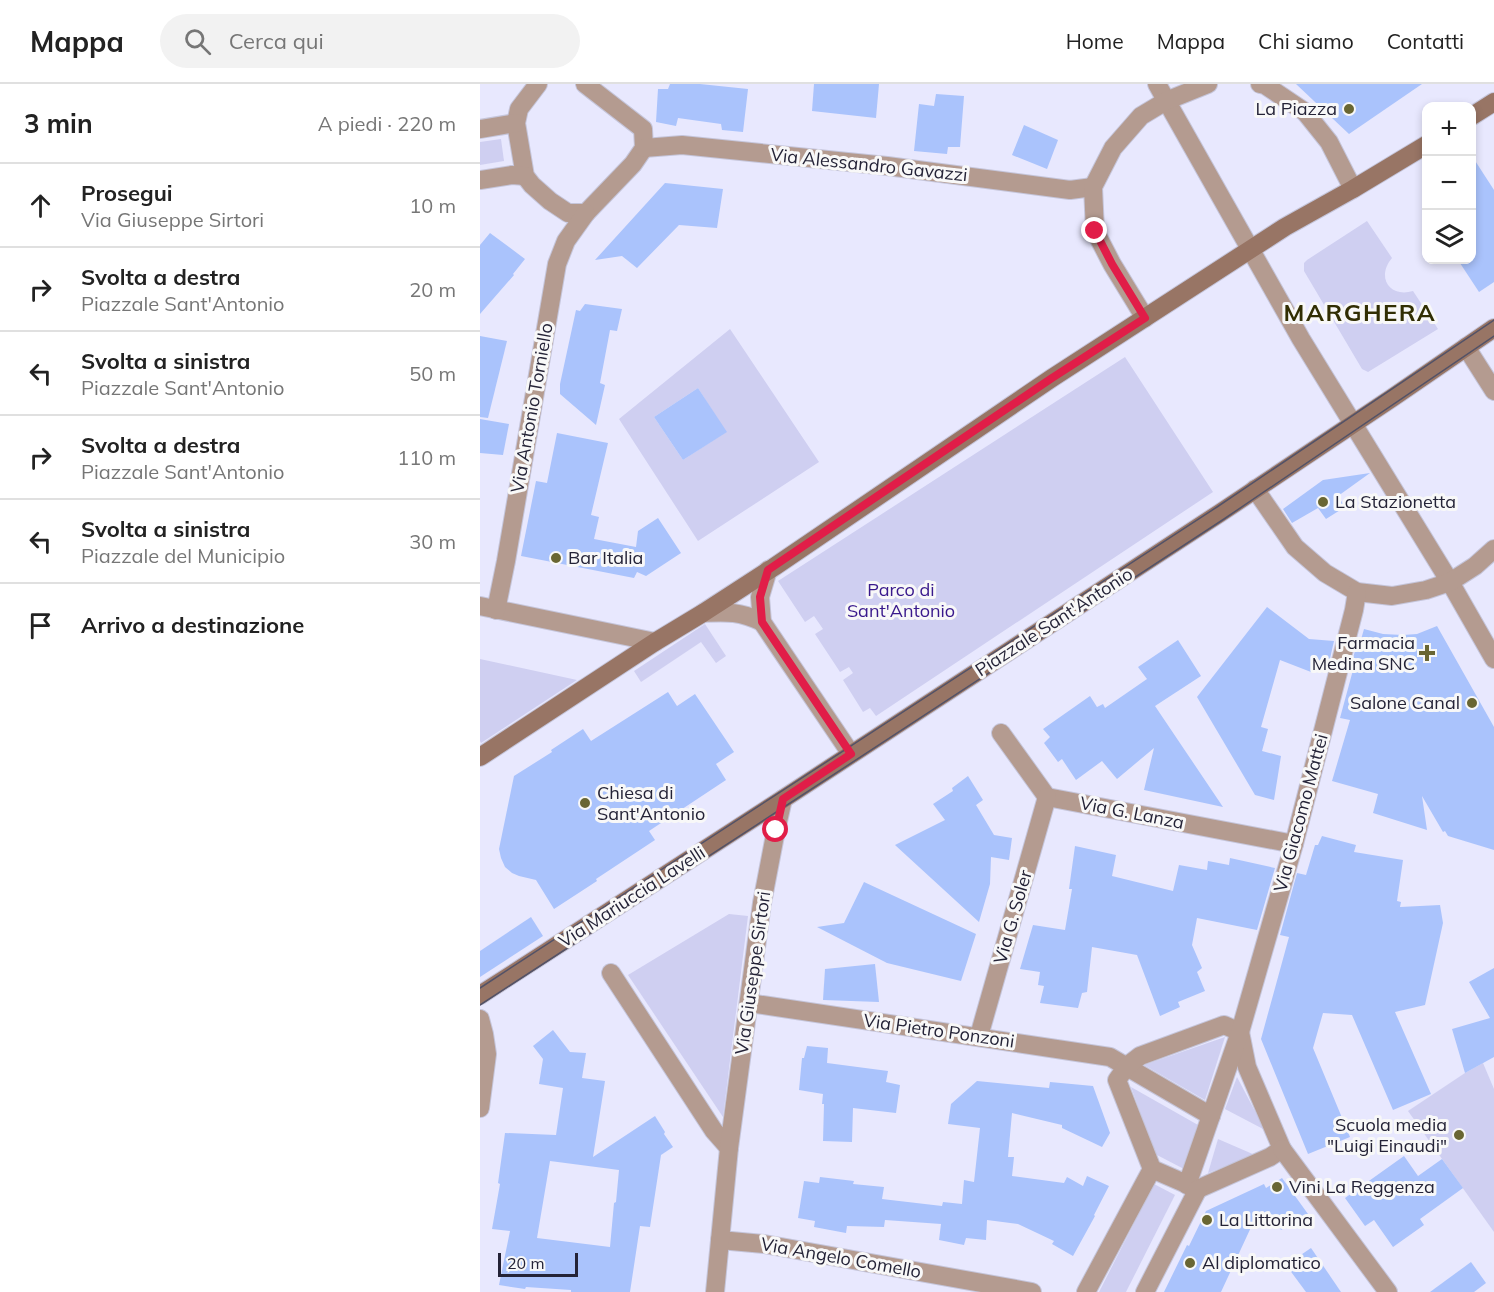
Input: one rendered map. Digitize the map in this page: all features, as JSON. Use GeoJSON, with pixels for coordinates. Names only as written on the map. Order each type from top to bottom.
{"type":"FeatureCollection","features":[{"type":"Feature","properties":{"kind":"street"},"geometry":{"type":"LineString","coordinates":[[538,84],[519,109],[516,123],[525,176],[550,201],[568,213],[586,213]]}},
{"type":"Feature","properties":{"kind":"street"},"geometry":{"type":"LineString","coordinates":[[585,84],[643,129],[644,148]]}},
{"type":"Feature","properties":{"kind":"street"},"geometry":{"type":"LineString","coordinates":[[1157,84],[1301,339],[1450,582],[1494,659]]}},
{"type":"Feature","properties":{"kind":"street"},"geometry":{"type":"LineString","coordinates":[[1145,318],[1095,231],[1093,187],[1113,147],[1141,116],[1166,101],[1208,84]]}},
{"type":"Feature","properties":{"kind":"street"},"geometry":{"type":"LineString","coordinates":[[1260,84],[1265,84],[1305,112],[1329,142],[1353,189]]}},
{"type":"Feature","properties":{"kind":"street"},"geometry":{"type":"LineString","coordinates":[[1476,114],[1494,102]]}},
{"type":"Feature","properties":{"kind":"street"},"geometry":{"type":"LineString","coordinates":[[480,129],[516,123]]}},
{"type":"Feature","properties":{"kind":"street","name":"Via Alessandro Gavazzi"},"geometry":{"type":"LineString","coordinates":[[644,148],[682,145],[887,166],[1070,190],[1093,187]]}},
{"type":"Feature","properties":{"kind":"street"},"geometry":{"type":"LineString","coordinates":[[480,757],[703,613],[1052,378],[1285,227],[1422,147]]}},
{"type":"Feature","properties":{"kind":"street","name":"Via Antonio Torniello"},"geometry":{"type":"LineString","coordinates":[[488,608],[506,561],[557,264],[566,241],[586,213],[633,164],[644,148]]}},
{"type":"Feature","properties":{"kind":"street"},"geometry":{"type":"LineString","coordinates":[[480,180],[512,175],[525,176]]}},
{"type":"Feature","properties":{"kind":"street","name":"Piazzale Sant'Antonio"},"geometry":{"type":"LineString","coordinates":[[783,799],[1255,489],[1494,328]]}},
{"type":"Feature","properties":{"kind":"street"},"geometry":{"type":"LineString","coordinates":[[1466,347],[1494,391]]}},
{"type":"Feature","properties":{"kind":"street"},"geometry":{"type":"LineString","coordinates":[[1255,489],[1295,547],[1325,573],[1357,592],[1392,596],[1426,590],[1450,582],[1475,566],[1494,549]]}},
{"type":"Feature","properties":{"kind":"street"},"geometry":{"type":"LineString","coordinates":[[768,570],[760,597],[762,622],[851,754]]}},
{"type":"Feature","properties":{"kind":"street","name":"Via Giacomo Mattei"},"geometry":{"type":"LineString","coordinates":[[1145,1292],[1192,1187],[1211,1116],[1240,1032],[1294,844],[1357,592]]}},
{"type":"Feature","properties":{"kind":"street"},"geometry":{"type":"LineString","coordinates":[[488,608],[655,642]]}},
{"type":"Feature","properties":{"kind":"street"},"geometry":{"type":"LineString","coordinates":[[703,613],[728,612],[748,615],[762,622]]}},
{"type":"Feature","properties":{"kind":"street"},"geometry":{"type":"LineString","coordinates":[[1001,733],[1047,797]]}},
{"type":"Feature","properties":{"kind":"street","name":"Via G. Lanza"},"geometry":{"type":"LineString","coordinates":[[1047,797],[1294,844]]}},
{"type":"Feature","properties":{"kind":"street","name":"Via G. Soler"},"geometry":{"type":"LineString","coordinates":[[979,1036],[1047,797]]}},
{"type":"Feature","properties":{"kind":"street","name":"Via Mariuccia Lavelli"},"geometry":{"type":"LineString","coordinates":[[480,995],[783,799]]}},
{"type":"Feature","properties":{"kind":"street","name":"Via Giuseppe Sirtori"},"geometry":{"type":"LineString","coordinates":[[715,1292],[729,1148],[762,903],[783,799]]}},
{"type":"Feature","properties":{"kind":"street"},"geometry":{"type":"LineString","coordinates":[[611,973],[714,1131],[729,1148]]}},
{"type":"Feature","properties":{"kind":"street","name":"Via Pietro Ponzoni"},"geometry":{"type":"LineString","coordinates":[[749,1003],[1110,1057],[1211,1116]]}},
{"type":"Feature","properties":{"kind":"street"},"geometry":{"type":"LineString","coordinates":[[480,1019],[488,1054],[480,1108]]}},
{"type":"Feature","properties":{"kind":"street"},"geometry":{"type":"LineString","coordinates":[[1282,1149],[1192,1187],[1152,1169],[1117,1080],[1127,1066],[1140,1056],[1224,1025],[1240,1032],[1247,1067],[1282,1149],[1388,1292]]}},
{"type":"Feature","properties":{"kind":"street"},"geometry":{"type":"LineString","coordinates":[[1086,1292],[1152,1169]]}},
{"type":"Feature","properties":{"kind":"street","name":"Via Angelo Comello"},"geometry":{"type":"LineString","coordinates":[[720,1240],[764,1244],[1032,1292]]}},
{"type":"Feature","properties":{"kind":"green space"},"geometry":{"type":"Polygon","coordinates":[[[501,139],[504,161],[480,165],[480,142],[501,139]]]}},
{"type":"Feature","properties":{"kind":"green space"},"geometry":{"type":"Polygon","coordinates":[[[1367,221],[1392,258],[1385,272],[1388,284],[1397,291],[1413,291],[1438,329],[1368,372],[1362,369],[1304,271],[1304,263],[1307,260],[1367,221]]]}},
{"type":"Feature","properties":{"kind":"green space"},"geometry":{"type":"Polygon","coordinates":[[[730,329],[819,462],[698,541],[619,419],[730,329]],[[698,388],[654,417],[683,460],[726,432],[698,388]]]}},
{"type":"Feature","properties":{"kind":"green space","name":"Parco di Sant'Antonio"},"geometry":{"type":"Polygon","coordinates":[[[1125,357],[1213,492],[876,716],[870,708],[863,712],[843,680],[853,673],[849,667],[840,672],[815,634],[823,629],[814,616],[805,622],[778,581],[1125,357]]]}},
{"type":"Feature","properties":{"kind":"green space"},"geometry":{"type":"Polygon","coordinates":[[[705,624],[726,656],[716,663],[701,642],[641,682],[634,671],[705,624]]]}},
{"type":"Feature","properties":{"kind":"green space"},"geometry":{"type":"Polygon","coordinates":[[[480,659],[577,680],[481,743],[480,659]]]}},
{"type":"Feature","properties":{"kind":"green space"},"geometry":{"type":"Polygon","coordinates":[[[729,914],[748,916],[723,1117],[628,975],[729,914]]]}},
{"type":"Feature","properties":{"kind":"green space"},"geometry":{"type":"Polygon","coordinates":[[[1225,1037],[1205,1100],[1144,1065],[1225,1037]]]}},
{"type":"Feature","properties":{"kind":"green space","name":"Scuola media \"Luigi Einaudi\""},"geometry":{"type":"Polygon","coordinates":[[[1483,1063],[1494,1089],[1494,1232],[1408,1111],[1483,1063]]]}},
{"type":"Feature","properties":{"kind":"green space"},"geometry":{"type":"Polygon","coordinates":[[[1237,1077],[1265,1130],[1225,1109],[1237,1077]]]}},
{"type":"Feature","properties":{"kind":"green space"},"geometry":{"type":"Polygon","coordinates":[[[1131,1087],[1198,1125],[1184,1169],[1155,1154],[1131,1087]]]}},
{"type":"Feature","properties":{"kind":"green space"},"geometry":{"type":"Polygon","coordinates":[[[1218,1139],[1255,1155],[1208,1173],[1218,1139]]]}},
{"type":"Feature","properties":{"kind":"green space"},"geometry":{"type":"Polygon","coordinates":[[[1154,1184],[1175,1195],[1126,1292],[1099,1292],[1154,1184]]]}},
{"type":"Feature","properties":{"kind":"building"},"geometry":{"type":"Polygon","coordinates":[[[670,84],[700,84],[748,89],[743,132],[722,130],[721,124],[678,118],[676,126],[656,122],[658,89],[668,89],[670,84]]]}},
{"type":"Feature","properties":{"kind":"building"},"geometry":{"type":"Polygon","coordinates":[[[814,84],[879,84],[876,118],[812,111],[814,84]]]}},
{"type":"Feature","properties":{"kind":"building"},"geometry":{"type":"Polygon","coordinates":[[[1296,84],[1422,84],[1349,134],[1296,84]]]}},
{"type":"Feature","properties":{"kind":"building"},"geometry":{"type":"Polygon","coordinates":[[[936,94],[964,96],[960,147],[948,147],[947,154],[914,151],[919,104],[934,106],[936,94]]]}},
{"type":"Feature","properties":{"kind":"building"},"geometry":{"type":"Polygon","coordinates":[[[1024,125],[1058,140],[1047,169],[1012,155],[1024,125]]]}},
{"type":"Feature","properties":{"kind":"building"},"geometry":{"type":"Polygon","coordinates":[[[1476,162],[1494,190],[1494,282],[1479,292],[1461,264],[1476,264],[1476,162]]]}},
{"type":"Feature","properties":{"kind":"building"},"geometry":{"type":"Polygon","coordinates":[[[665,183],[723,189],[717,228],[679,225],[637,268],[622,256],[595,260],[665,183]]]}},
{"type":"Feature","properties":{"kind":"building"},"geometry":{"type":"Polygon","coordinates":[[[490,233],[525,259],[480,314],[480,245],[490,233]]]}},
{"type":"Feature","properties":{"kind":"building"},"geometry":{"type":"Polygon","coordinates":[[[585,304],[622,309],[617,331],[610,330],[600,383],[605,385],[596,425],[560,394],[560,384],[576,310],[580,311],[585,304]]]}},
{"type":"Feature","properties":{"kind":"building"},"geometry":{"type":"Polygon","coordinates":[[[480,336],[507,341],[488,418],[480,417],[480,336]]]}},
{"type":"Feature","properties":{"kind":"building"},"geometry":{"type":"Polygon","coordinates":[[[698,388],[727,432],[683,460],[654,417],[698,388]]]}},
{"type":"Feature","properties":{"kind":"building"},"geometry":{"type":"Polygon","coordinates":[[[480,419],[509,424],[503,455],[480,453],[480,419]]]}},
{"type":"Feature","properties":{"kind":"building"},"geometry":{"type":"Polygon","coordinates":[[[557,433],[608,443],[591,515],[599,517],[594,539],[636,547],[638,531],[658,518],[681,553],[646,576],[637,572],[634,578],[521,556],[536,481],[547,483],[557,433]]]}},
{"type":"Feature","properties":{"kind":"building","name":"La Stazionetta"},"geometry":{"type":"Polygon","coordinates":[[[1370,473],[1338,496],[1345,507],[1326,519],[1318,508],[1292,523],[1283,509],[1323,480],[1370,473]]]}},
{"type":"Feature","properties":{"kind":"building"},"geometry":{"type":"Polygon","coordinates":[[[1267,607],[1309,639],[1334,641],[1329,663],[1315,659],[1311,672],[1280,660],[1261,727],[1268,729],[1262,751],[1281,756],[1274,800],[1255,795],[1197,697],[1267,607]]]}},
{"type":"Feature","properties":{"kind":"building"},"geometry":{"type":"Polygon","coordinates":[[[1437,626],[1494,727],[1494,850],[1448,836],[1445,831],[1443,832],[1422,796],[1427,830],[1373,813],[1378,794],[1332,781],[1350,720],[1340,718],[1353,670],[1350,670],[1357,643],[1360,643],[1364,629],[1383,634],[1403,635],[1417,634],[1437,626]]]}},
{"type":"Feature","properties":{"kind":"building"},"geometry":{"type":"Polygon","coordinates":[[[1178,640],[1201,676],[1155,706],[1223,807],[1144,790],[1154,748],[1117,779],[1102,761],[1076,780],[1062,759],[1058,762],[1044,743],[1050,737],[1043,729],[1090,696],[1097,707],[1103,704],[1105,708],[1147,679],[1138,667],[1178,640]]]}},
{"type":"Feature","properties":{"kind":"building","name":"Chiesa di Sant'Antonio"},"geometry":{"type":"Polygon","coordinates":[[[668,692],[677,706],[695,694],[734,752],[716,764],[726,780],[649,831],[655,840],[554,909],[536,880],[512,873],[505,867],[501,858],[499,849],[514,776],[583,729],[591,741],[668,692]]]}},
{"type":"Feature","properties":{"kind":"building"},"geometry":{"type":"Polygon","coordinates":[[[968,776],[983,800],[976,805],[994,835],[1012,838],[1009,860],[991,857],[990,884],[979,922],[895,845],[945,820],[933,804],[953,791],[952,788],[968,776]]]}},
{"type":"Feature","properties":{"kind":"building"},"geometry":{"type":"Polygon","coordinates":[[[1322,836],[1356,845],[1354,852],[1403,860],[1397,901],[1401,902],[1400,907],[1440,905],[1443,923],[1425,1005],[1395,1012],[1431,1094],[1393,1110],[1352,1015],[1323,1013],[1313,1048],[1350,1137],[1308,1154],[1261,1039],[1289,937],[1280,935],[1297,873],[1306,875],[1315,845],[1318,845],[1322,836]]]}},
{"type":"Feature","properties":{"kind":"building"},"geometry":{"type":"Polygon","coordinates":[[[1075,846],[1116,855],[1112,876],[1173,891],[1179,865],[1207,870],[1208,861],[1229,865],[1230,858],[1275,868],[1257,930],[1197,918],[1192,945],[1202,968],[1197,972],[1205,991],[1178,1002],[1180,1007],[1160,1016],[1137,955],[1092,947],[1087,992],[1082,993],[1078,1008],[1040,1003],[1044,986],[1038,985],[1040,972],[1020,969],[1033,925],[1065,930],[1072,889],[1069,889],[1075,846]]]}},
{"type":"Feature","properties":{"kind":"building"},"geometry":{"type":"Polygon","coordinates":[[[864,882],[976,934],[961,981],[887,963],[817,927],[844,923],[864,882]]]}},
{"type":"Feature","properties":{"kind":"building"},"geometry":{"type":"Polygon","coordinates":[[[531,917],[543,936],[480,977],[480,951],[531,917]]]}},
{"type":"Feature","properties":{"kind":"building"},"geometry":{"type":"Polygon","coordinates":[[[875,964],[879,1002],[823,1000],[825,969],[875,964]]]}},
{"type":"Feature","properties":{"kind":"building"},"geometry":{"type":"Polygon","coordinates":[[[1494,968],[1494,1057],[1465,1073],[1452,1029],[1490,1018],[1469,982],[1494,968]]]}},
{"type":"Feature","properties":{"kind":"building"},"geometry":{"type":"Polygon","coordinates":[[[553,1030],[570,1052],[586,1053],[582,1078],[605,1081],[593,1157],[655,1116],[673,1147],[661,1155],[650,1227],[640,1226],[630,1292],[571,1292],[571,1290],[526,1287],[525,1289],[499,1285],[510,1231],[492,1229],[500,1184],[498,1183],[505,1133],[556,1135],[563,1088],[539,1084],[543,1059],[533,1046],[553,1030]],[[550,1161],[537,1238],[610,1247],[619,1170],[550,1161]]]}},
{"type":"Feature","properties":{"kind":"building"},"geometry":{"type":"Polygon","coordinates":[[[807,1046],[828,1048],[827,1063],[888,1071],[886,1082],[900,1085],[896,1113],[853,1108],[852,1142],[823,1141],[823,1094],[799,1090],[802,1058],[804,1058],[807,1046]]]}},
{"type":"Feature","properties":{"kind":"building"},"geometry":{"type":"Polygon","coordinates":[[[977,1081],[1049,1088],[1050,1082],[1093,1086],[1110,1133],[1102,1147],[1062,1128],[1062,1125],[1012,1113],[1008,1157],[1014,1157],[1012,1176],[1064,1183],[1067,1177],[1083,1186],[1087,1176],[1109,1186],[1073,1256],[1052,1244],[1054,1241],[1018,1224],[987,1220],[986,1240],[966,1238],[964,1245],[939,1240],[941,1224],[885,1220],[884,1227],[847,1226],[846,1233],[814,1227],[815,1221],[798,1218],[804,1181],[819,1183],[820,1177],[854,1181],[853,1184],[884,1187],[882,1199],[942,1206],[943,1202],[962,1204],[964,1180],[974,1182],[980,1128],[948,1124],[951,1104],[977,1081]]]}},
{"type":"Feature","properties":{"kind":"building"},"geometry":{"type":"Polygon","coordinates":[[[1404,1156],[1418,1176],[1442,1159],[1463,1188],[1420,1219],[1424,1225],[1393,1247],[1374,1220],[1365,1226],[1345,1198],[1404,1156]]]}},
{"type":"Feature","properties":{"kind":"building"},"geometry":{"type":"Polygon","coordinates":[[[1282,1178],[1308,1214],[1281,1230],[1275,1221],[1257,1229],[1253,1223],[1221,1292],[1164,1292],[1206,1211],[1264,1184],[1266,1188],[1282,1178]]]}},
{"type":"Feature","properties":{"kind":"building"},"geometry":{"type":"Polygon","coordinates":[[[1311,1248],[1341,1292],[1306,1292],[1286,1265],[1311,1248]]]}},
{"type":"Feature","properties":{"kind":"building"},"geometry":{"type":"Polygon","coordinates":[[[1471,1262],[1486,1283],[1474,1292],[1430,1292],[1471,1262]]]}},
{"type":"Feature","properties":{"kind":"tram line"},"geometry":{"type":"LineString","coordinates":[[480,988],[1217,507],[1494,320]]}},
{"type":"Feature","properties":{"kind":"tram line"},"geometry":{"type":"LineString","coordinates":[[480,1005],[1224,519],[1494,336]]}},
{"type":"Feature","properties":{"kind":"place","name":"La Piazza"},"geometry":{"type":"Point","coordinates":[1349,109]}},
{"type":"Feature","properties":{"kind":"place","name":"La Stazionetta"},"geometry":{"type":"Point","coordinates":[1323,502]}},
{"type":"Feature","properties":{"kind":"place","name":"Bar Italia"},"geometry":{"type":"Point","coordinates":[556,558]}},
{"type":"Feature","properties":{"kind":"place","name":"Farmacia Medina SNC"},"geometry":{"type":"Point","coordinates":[1427,653]}},
{"type":"Feature","properties":{"kind":"place","name":"Salone Canal"},"geometry":{"type":"Point","coordinates":[1472,703]}},
{"type":"Feature","properties":{"kind":"place","name":"Chiesa di Sant'Antonio"},"geometry":{"type":"Point","coordinates":[585,803]}},
{"type":"Feature","properties":{"kind":"place","name":"Scuola media \"Luigi Einaudi\""},"geometry":{"type":"Point","coordinates":[1459,1135]}},
{"type":"Feature","properties":{"kind":"place","name":"Vini La Reggenza"},"geometry":{"type":"Point","coordinates":[1277,1187]}},
{"type":"Feature","properties":{"kind":"place","name":"La Littorina"},"geometry":{"type":"Point","coordinates":[1207,1220]}},
{"type":"Feature","properties":{"kind":"place","name":"Al diplomatico"},"geometry":{"type":"Point","coordinates":[1190,1263]}},
{"type":"Feature","properties":{"kind":"district","name":"MARGHERA"},"geometry":{"type":"Point","coordinates":[1360,313]}},
{"type":"Feature","properties":{"kind":"route"},"geometry":{"type":"LineString","coordinates":[[776,830],[783,799],[851,754],[762,622],[760,597],[768,570],[1145,318],[1095,231]]}}]}
